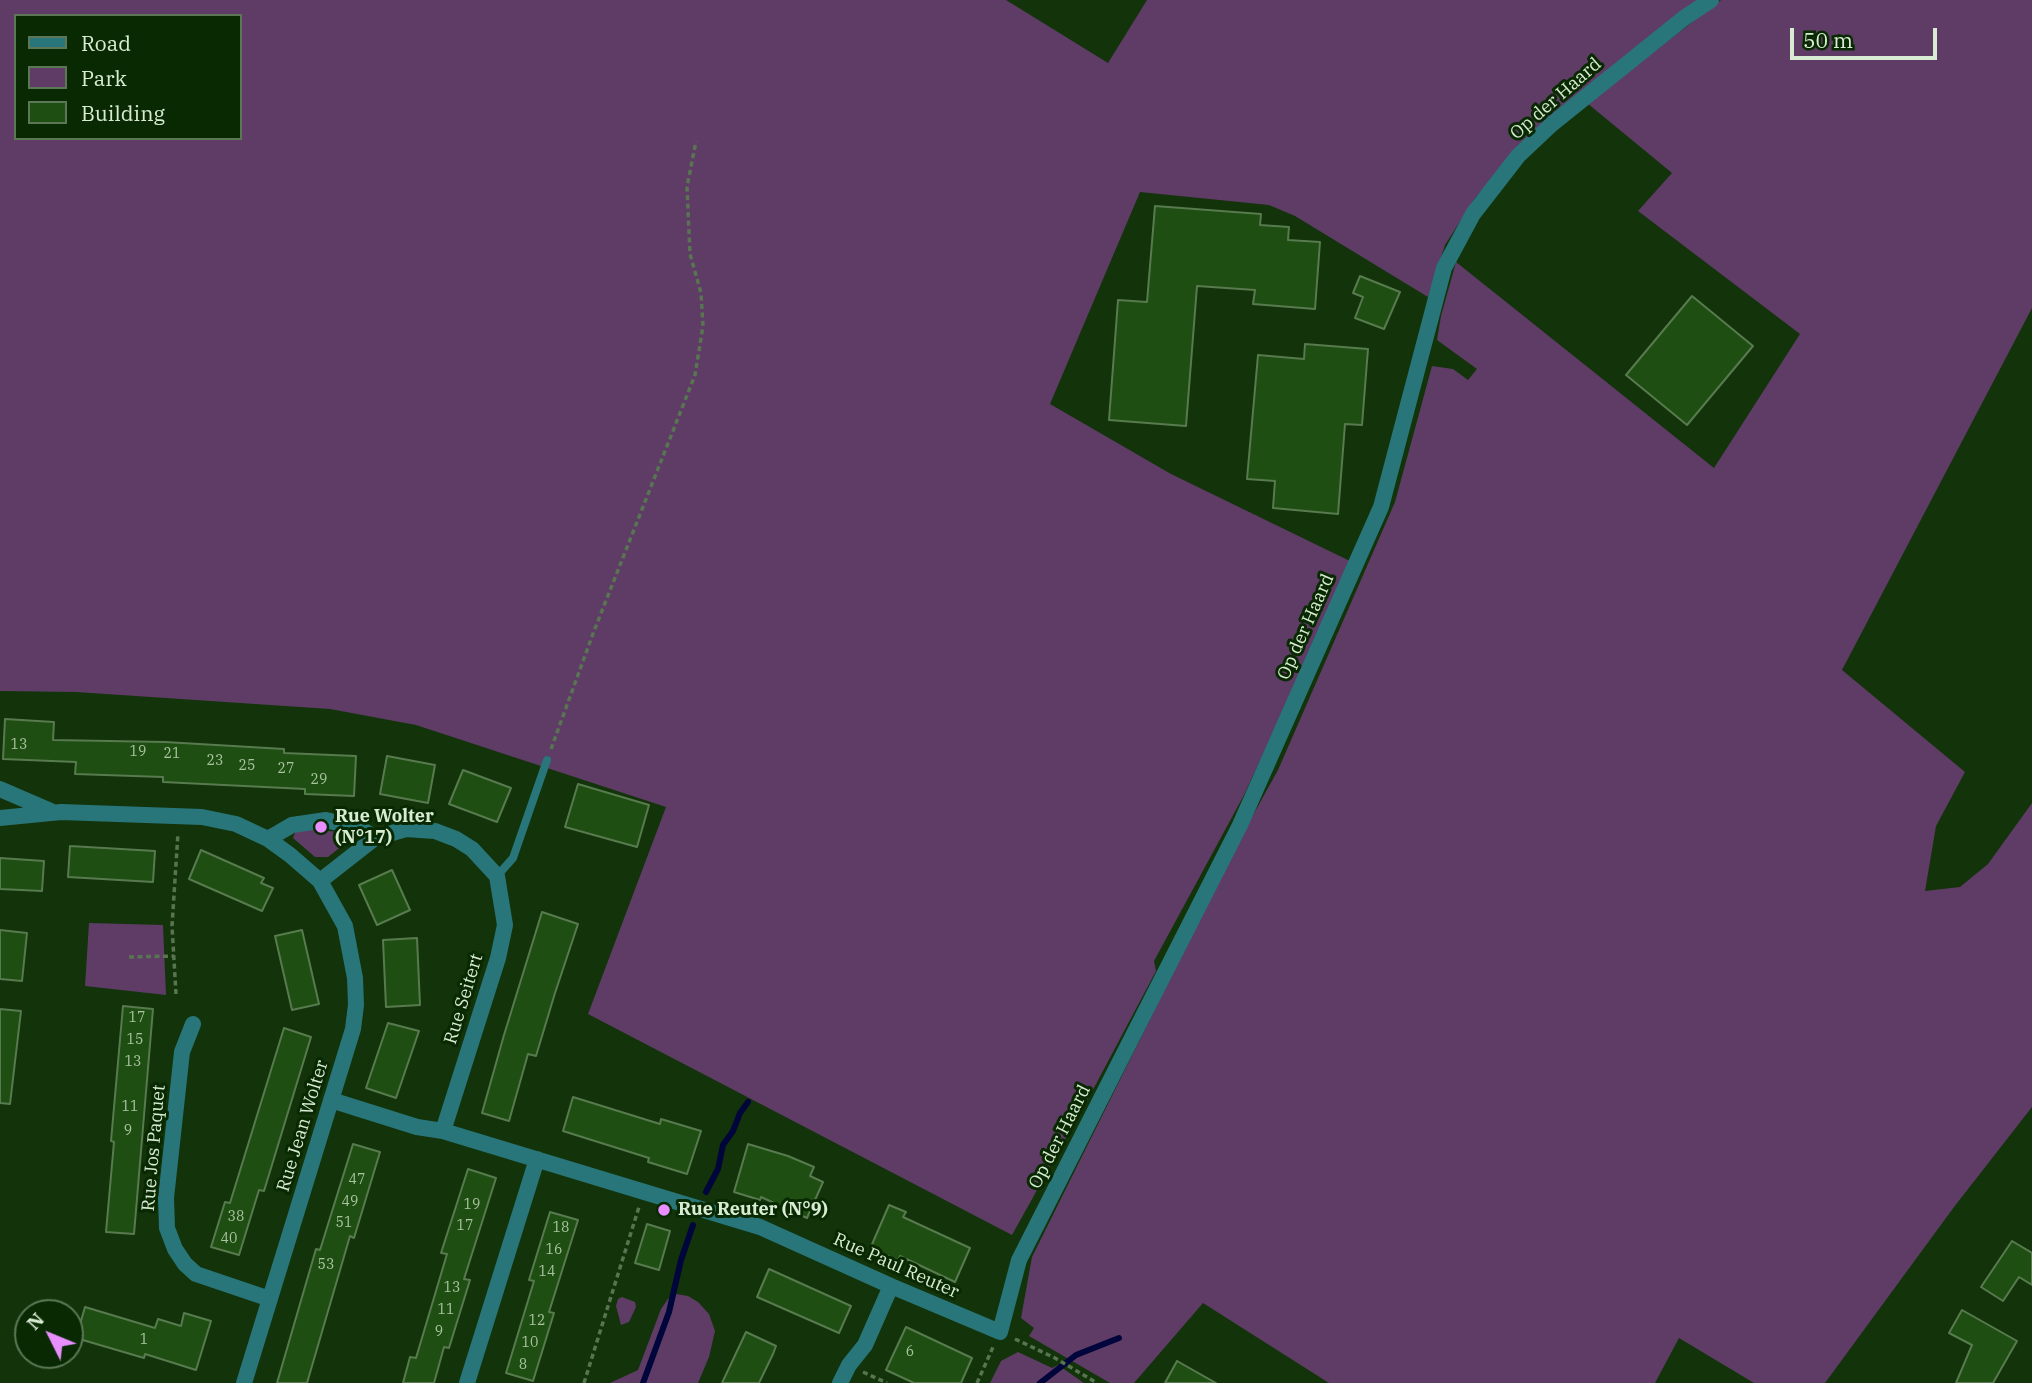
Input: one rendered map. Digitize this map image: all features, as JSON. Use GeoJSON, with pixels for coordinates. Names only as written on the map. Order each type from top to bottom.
{"type":"FeatureCollection","features":[{"type":"Feature","properties":{"kind":"street","name":"Op der Haard"},"geometry":{"type":"LineString","coordinates":[[1000,1332],[1019,1260],[1240,825],[1381,508],[1444,268],[1473,214],[1518,156],[1552,124],[1684,18],[1711,0]]}},
{"type":"Feature","properties":{"kind":"street","name":"Rue Jean Wolter"},"geometry":{"type":"LineString","coordinates":[[0,789],[54,812]]}},
{"type":"Feature","properties":{"kind":"street","name":"Rue Jean Wolter"},"geometry":{"type":"LineString","coordinates":[[0,818],[54,812],[202,817],[236,824],[268,839],[320,881],[345,926],[355,978],[353,1029],[244,1383]]}},
{"type":"Feature","properties":{"kind":"street"},"geometry":{"type":"LineString","coordinates":[[268,839],[292,825],[326,820],[361,829],[375,838]]}},
{"type":"Feature","properties":{"kind":"street"},"geometry":{"type":"LineString","coordinates":[[320,881],[375,838],[405,829],[435,831],[456,839],[472,849],[498,876]]}},
{"type":"Feature","properties":{"kind":"street","name":"Rue Seitert"},"geometry":{"type":"LineString","coordinates":[[443,1131],[498,958],[505,925],[498,876]]}},
{"type":"Feature","properties":{"kind":"street","name":"Rue Jos Paquet"},"geometry":{"type":"LineString","coordinates":[[193,1024],[182,1052],[166,1198],[167,1228],[175,1249],[196,1274],[270,1299]]}},
{"type":"Feature","properties":{"kind":"street","name":"Rue Paul Reuter"},"geometry":{"type":"LineString","coordinates":[[331,1100],[760,1227],[1000,1332]]}},
{"type":"Feature","properties":{"kind":"street"},"geometry":{"type":"LineString","coordinates":[[467,1383],[537,1159]]}},
{"type":"Feature","properties":{"kind":"street"},"geometry":{"type":"LineString","coordinates":[[840,1383],[864,1345],[891,1286]]}},
{"type":"Feature","properties":{"kind":"lane"},"geometry":{"type":"LineString","coordinates":[[498,876],[513,858],[547,760]]}},
{"type":"Feature","properties":{"kind":"path"},"geometry":{"type":"LineString","coordinates":[[547,760],[594,631],[695,375],[703,326],[701,293],[690,254],[687,187],[696,141]]}},
{"type":"Feature","properties":{"kind":"path"},"geometry":{"type":"LineString","coordinates":[[176,994],[172,926],[178,833]]}},
{"type":"Feature","properties":{"kind":"path"},"geometry":{"type":"LineString","coordinates":[[129,957],[174,956]]}},
{"type":"Feature","properties":{"kind":"path"},"geometry":{"type":"LineString","coordinates":[[584,1383],[643,1191]]}},
{"type":"Feature","properties":{"kind":"path"},"geometry":{"type":"LineString","coordinates":[[977,1383],[1000,1332],[1055,1358],[1097,1383]]}},
{"type":"Feature","properties":{"kind":"path"},"geometry":{"type":"LineString","coordinates":[[849,1365],[887,1383],[891,1375]]}},
{"type":"Feature","properties":{"kind":"green space"},"geometry":{"type":"Polygon","coordinates":[[[0,0],[1006,0],[1108,63],[1147,0],[1701,0],[1517,151],[1475,198],[1445,245],[1428,297],[1295,216],[1269,205],[1140,192],[1050,404],[1171,474],[1352,562],[1244,795],[1154,961],[1156,971],[1012,1235],[588,1014],[666,807],[416,725],[330,709],[76,692],[0,691],[0,0]]]}},
{"type":"Feature","properties":{"kind":"green space"},"geometry":{"type":"Polygon","coordinates":[[[1721,0],[2032,0],[2032,308],[1842,670],[1965,772],[1936,826],[1925,891],[1960,887],[1988,864],[2032,803],[2032,1107],[1954,1207],[1825,1383],[1754,1383],[1679,1338],[1655,1383],[1329,1383],[1203,1303],[1134,1383],[1110,1383],[1029,1336],[1034,1328],[1021,1318],[1032,1257],[1238,842],[1278,770],[1395,502],[1432,366],[1453,369],[1468,380],[1477,369],[1437,340],[1456,262],[1714,468],[1800,334],[1638,211],[1672,173],[1587,103],[1721,0]]]}},
{"type":"Feature","properties":{"kind":"green space"},"geometry":{"type":"Polygon","coordinates":[[[296,830],[341,832],[347,842],[328,857],[315,857],[293,838],[296,830]]]}},
{"type":"Feature","properties":{"kind":"green space"},"geometry":{"type":"Polygon","coordinates":[[[89,923],[163,925],[166,995],[85,986],[89,923]]]}},
{"type":"Feature","properties":{"kind":"green space"},"geometry":{"type":"Polygon","coordinates":[[[676,1294],[688,1296],[698,1302],[709,1314],[715,1331],[709,1357],[698,1383],[610,1383],[638,1370],[661,1309],[668,1299],[676,1294]]]}},
{"type":"Feature","properties":{"kind":"green space"},"geometry":{"type":"Polygon","coordinates":[[[622,1297],[635,1302],[636,1307],[629,1322],[621,1325],[616,1306],[618,1299],[622,1297]]]}},
{"type":"Feature","properties":{"kind":"green space"},"geometry":{"type":"Polygon","coordinates":[[[1018,1352],[1052,1368],[1058,1365],[1084,1383],[990,1383],[1001,1361],[1018,1352]]]}},
{"type":"Feature","properties":{"kind":"building"},"geometry":{"type":"Polygon","coordinates":[[[1155,206],[1261,214],[1260,225],[1289,227],[1288,240],[1320,242],[1315,309],[1253,304],[1255,290],[1197,286],[1186,426],[1109,420],[1118,300],[1147,302],[1155,206]]]}},
{"type":"Feature","properties":{"kind":"building"},"geometry":{"type":"Polygon","coordinates":[[[1360,276],[1400,292],[1384,329],[1355,318],[1363,297],[1353,293],[1360,276]]]}},
{"type":"Feature","properties":{"kind":"building"},"geometry":{"type":"Polygon","coordinates":[[[1692,296],[1753,346],[1687,425],[1626,375],[1692,296]]]}},
{"type":"Feature","properties":{"kind":"building"},"geometry":{"type":"Polygon","coordinates":[[[1305,344],[1368,349],[1362,425],[1345,424],[1338,514],[1273,508],[1275,481],[1247,479],[1258,355],[1304,359],[1305,344]]]}},
{"type":"Feature","properties":{"kind":"building"},"geometry":{"type":"Polygon","coordinates":[[[5,719],[54,722],[53,740],[165,742],[284,749],[284,753],[356,756],[354,796],[305,794],[305,789],[163,782],[163,777],[75,774],[76,762],[3,759],[5,719]]]}},
{"type":"Feature","properties":{"kind":"building"},"geometry":{"type":"Polygon","coordinates":[[[387,756],[435,765],[428,803],[380,794],[387,756]]]}},
{"type":"Feature","properties":{"kind":"building"},"geometry":{"type":"Polygon","coordinates":[[[463,770],[511,788],[497,822],[449,804],[463,770]]]}},
{"type":"Feature","properties":{"kind":"building"},"geometry":{"type":"Polygon","coordinates":[[[578,784],[649,805],[637,847],[565,827],[578,784]]]}},
{"type":"Feature","properties":{"kind":"building"},"geometry":{"type":"Polygon","coordinates":[[[70,846],[155,851],[153,882],[68,877],[70,846]]]}},
{"type":"Feature","properties":{"kind":"building"},"geometry":{"type":"Polygon","coordinates":[[[201,850],[264,878],[261,883],[273,888],[262,911],[189,879],[201,850]]]}},
{"type":"Feature","properties":{"kind":"building"},"geometry":{"type":"Polygon","coordinates":[[[0,858],[44,861],[42,891],[0,889],[0,858]]]}},
{"type":"Feature","properties":{"kind":"building"},"geometry":{"type":"Polygon","coordinates":[[[392,870],[410,910],[377,925],[359,885],[392,870]]]}},
{"type":"Feature","properties":{"kind":"building"},"geometry":{"type":"Polygon","coordinates":[[[542,912],[578,924],[536,1056],[528,1054],[509,1121],[482,1113],[542,912]]]}},
{"type":"Feature","properties":{"kind":"building"},"geometry":{"type":"Polygon","coordinates":[[[0,930],[27,933],[22,981],[0,979],[0,930]]]}},
{"type":"Feature","properties":{"kind":"building"},"geometry":{"type":"Polygon","coordinates":[[[302,930],[319,1004],[292,1010],[275,936],[302,930]]]}},
{"type":"Feature","properties":{"kind":"building"},"geometry":{"type":"Polygon","coordinates":[[[417,938],[420,1005],[386,1007],[383,940],[417,938]]]}},
{"type":"Feature","properties":{"kind":"building"},"geometry":{"type":"Polygon","coordinates":[[[123,1006],[153,1009],[134,1234],[106,1232],[123,1006]]]}},
{"type":"Feature","properties":{"kind":"building"},"geometry":{"type":"Polygon","coordinates":[[[0,1009],[21,1011],[10,1104],[0,1103],[0,1009]]]}},
{"type":"Feature","properties":{"kind":"building"},"geometry":{"type":"Polygon","coordinates":[[[388,1023],[419,1031],[396,1098],[366,1088],[388,1023]]]}},
{"type":"Feature","properties":{"kind":"building"},"geometry":{"type":"Polygon","coordinates":[[[284,1028],[311,1037],[264,1191],[259,1190],[239,1255],[211,1247],[225,1202],[230,1203],[284,1028]]]}},
{"type":"Feature","properties":{"kind":"building"},"geometry":{"type":"Polygon","coordinates":[[[573,1097],[660,1124],[661,1119],[701,1131],[687,1174],[648,1162],[649,1158],[563,1131],[573,1097]]]}},
{"type":"Feature","properties":{"kind":"building"},"geometry":{"type":"Polygon","coordinates":[[[353,1144],[380,1152],[354,1238],[350,1236],[307,1383],[277,1383],[316,1249],[320,1250],[353,1144]]]}},
{"type":"Feature","properties":{"kind":"building"},"geometry":{"type":"Polygon","coordinates":[[[748,1144],[814,1167],[810,1176],[823,1182],[807,1218],[761,1197],[760,1200],[734,1192],[748,1144]]]}},
{"type":"Feature","properties":{"kind":"building"},"geometry":{"type":"Polygon","coordinates":[[[468,1169],[496,1178],[464,1279],[470,1280],[449,1348],[444,1347],[434,1383],[403,1383],[410,1357],[416,1358],[447,1254],[441,1253],[468,1169]]]}},
{"type":"Feature","properties":{"kind":"building"},"geometry":{"type":"Polygon","coordinates":[[[889,1205],[906,1212],[903,1217],[970,1248],[955,1282],[900,1256],[898,1260],[870,1249],[889,1205]]]}},
{"type":"Feature","properties":{"kind":"building"},"geometry":{"type":"Polygon","coordinates":[[[550,1212],[578,1220],[549,1312],[554,1313],[533,1381],[506,1373],[534,1281],[529,1280],[550,1212]]]}},
{"type":"Feature","properties":{"kind":"building"},"geometry":{"type":"Polygon","coordinates":[[[647,1224],[670,1231],[659,1270],[635,1263],[647,1224]]]}},
{"type":"Feature","properties":{"kind":"building"},"geometry":{"type":"Polygon","coordinates":[[[2012,1241],[2032,1253],[2032,1285],[2019,1277],[2003,1301],[1981,1287],[2012,1241]]]}},
{"type":"Feature","properties":{"kind":"building"},"geometry":{"type":"Polygon","coordinates":[[[769,1269],[851,1306],[839,1333],[757,1297],[769,1269]]]}},
{"type":"Feature","properties":{"kind":"building"},"geometry":{"type":"Polygon","coordinates":[[[85,1307],[155,1328],[158,1319],[181,1326],[184,1313],[211,1321],[196,1370],[145,1354],[144,1358],[84,1340],[85,1307]]]}},
{"type":"Feature","properties":{"kind":"building"},"geometry":{"type":"Polygon","coordinates":[[[1962,1310],[2017,1341],[1993,1383],[1956,1383],[1972,1345],[1949,1333],[1962,1310]]]}},
{"type":"Feature","properties":{"kind":"building"},"geometry":{"type":"Polygon","coordinates":[[[906,1327],[972,1358],[961,1383],[914,1383],[886,1370],[906,1327]]]}},
{"type":"Feature","properties":{"kind":"building"},"geometry":{"type":"Polygon","coordinates":[[[746,1332],[776,1346],[773,1354],[759,1383],[722,1383],[746,1332]]]}},
{"type":"Feature","properties":{"kind":"building"},"geometry":{"type":"Polygon","coordinates":[[[1177,1361],[1216,1383],[1165,1383],[1177,1361]]]}},
{"type":"Feature","properties":{"kind":"waterway"},"geometry":{"type":"LineString","coordinates":[[706,1192],[718,1169],[723,1145],[748,1102]]}},
{"type":"Feature","properties":{"kind":"waterway"},"geometry":{"type":"LineString","coordinates":[[643,1383],[669,1312],[681,1260],[693,1225]]}},
{"type":"Feature","properties":{"kind":"waterway"},"geometry":{"type":"LineString","coordinates":[[1040,1383],[1076,1355],[1119,1338]]}},
{"type":"Feature","properties":{"kind":"place","name":"Rue Wolter (N°17)"},"geometry":{"type":"Point","coordinates":[321,827]}},
{"type":"Feature","properties":{"kind":"place","name":"Rue Reuter (N°9)"},"geometry":{"type":"Point","coordinates":[664,1210]}}]}
